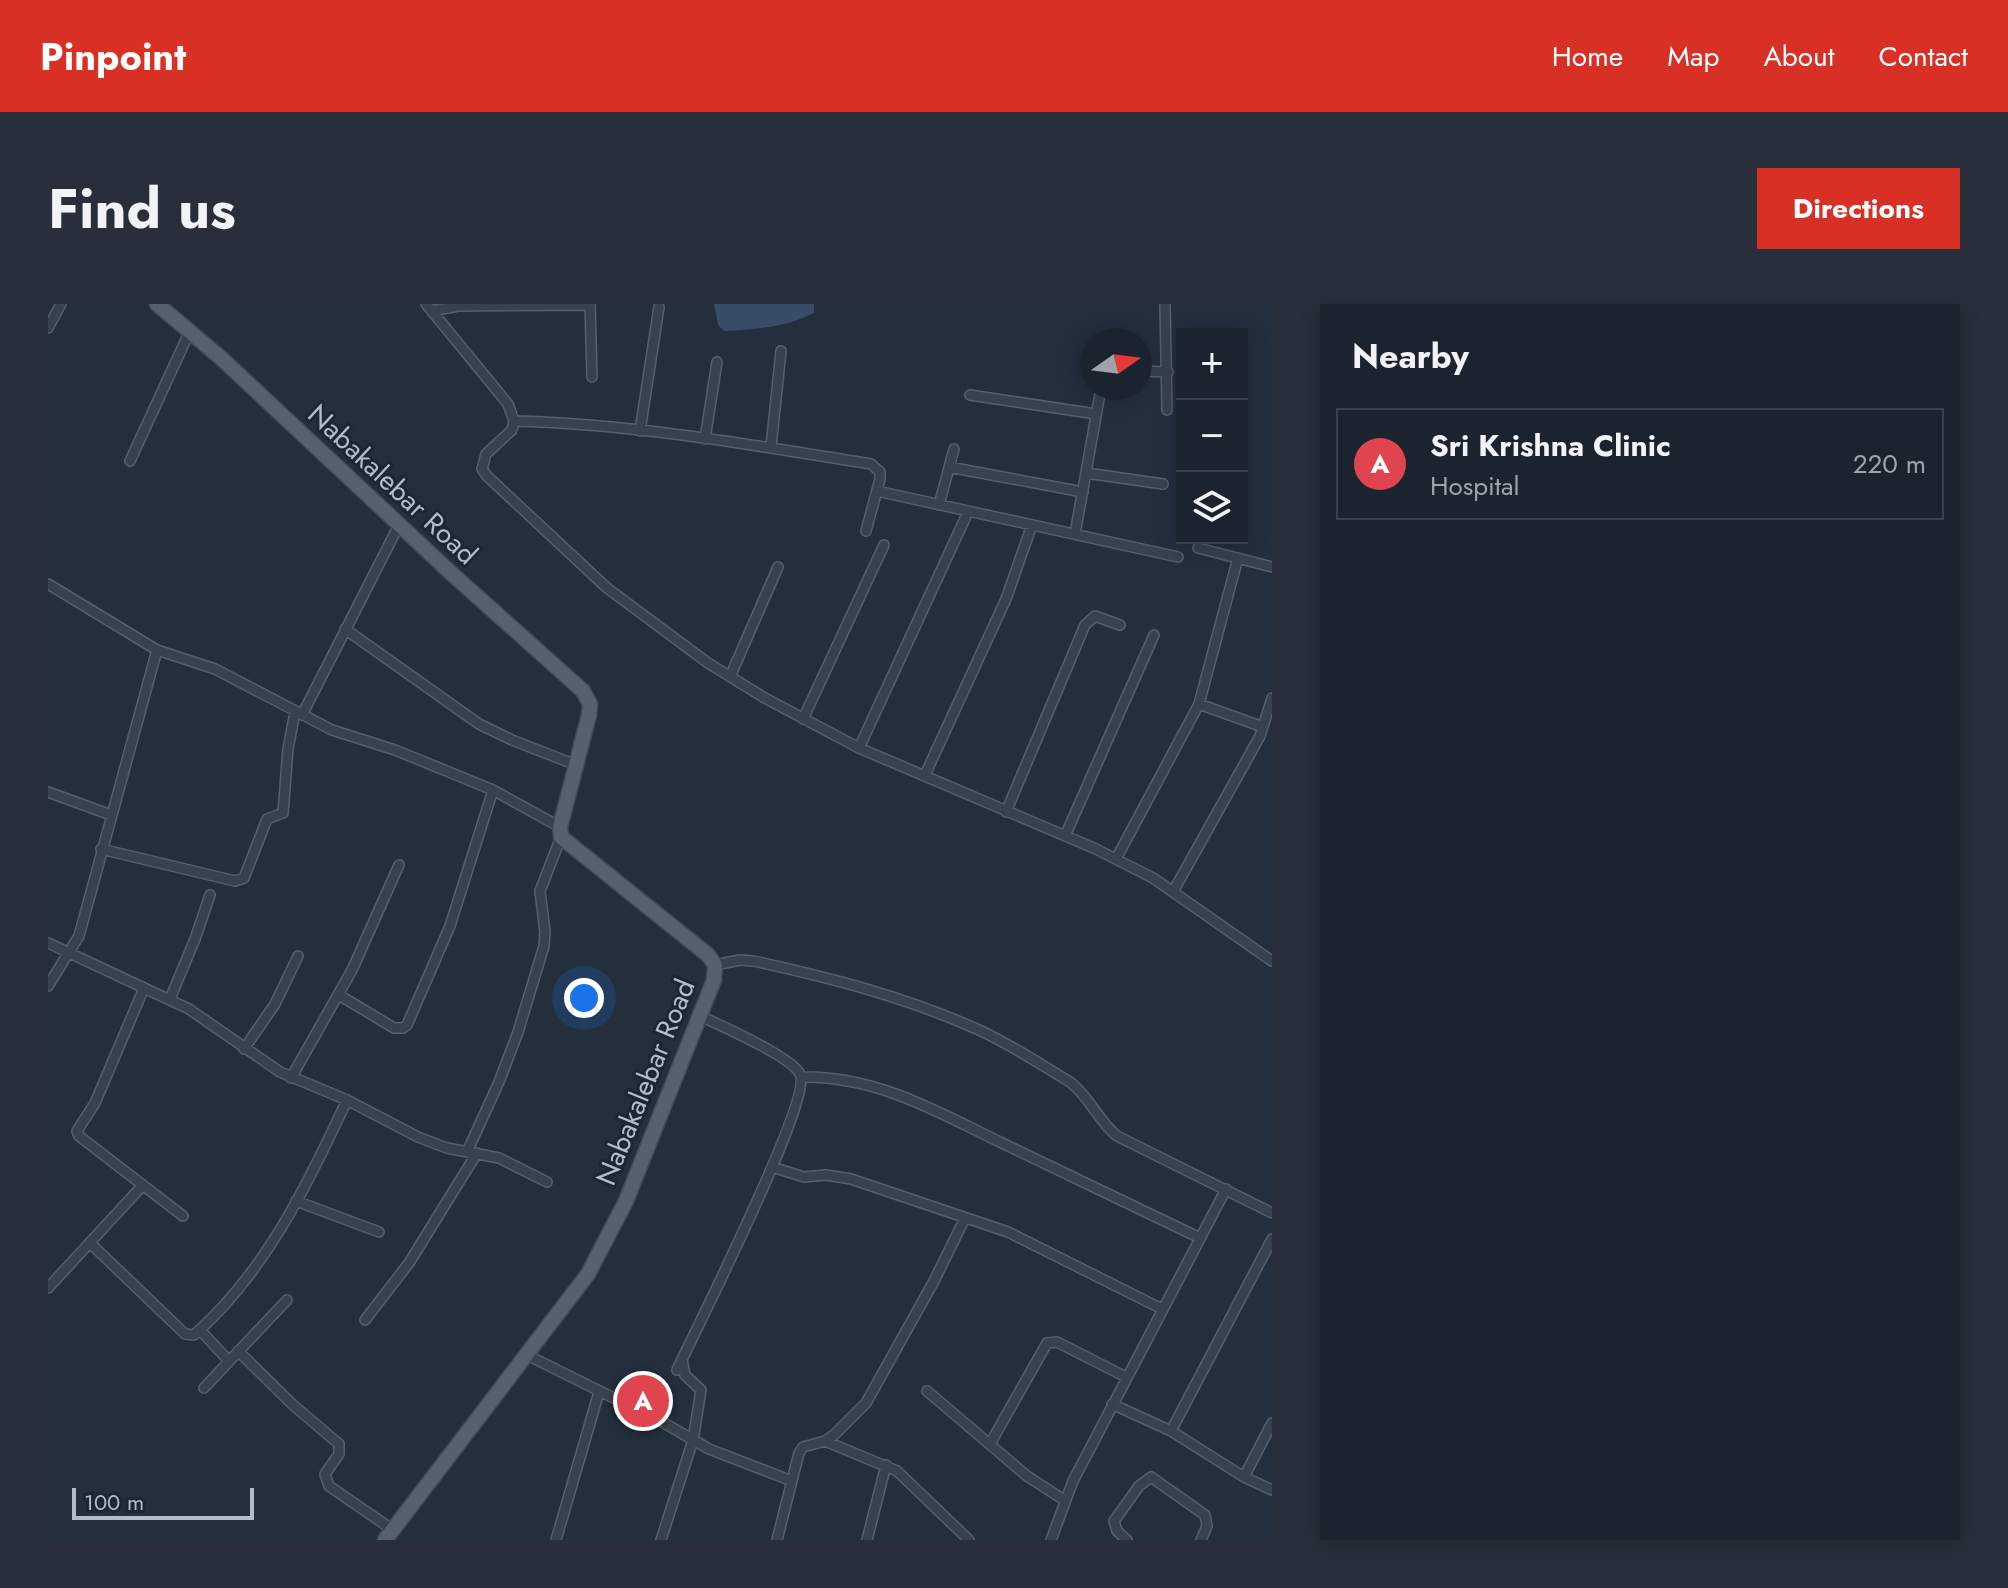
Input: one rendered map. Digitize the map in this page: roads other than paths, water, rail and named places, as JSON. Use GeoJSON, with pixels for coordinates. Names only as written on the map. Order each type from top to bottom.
{"type":"FeatureCollection","features":[{"type":"Feature","properties":{"kind":"main road","name":"Nabakalebar Road"},"geometry":{"type":"LineString","coordinates":[[157,304],[221,358],[587,697],[589,715],[560,832],[708,955],[715,965],[714,980],[626,1201],[588,1274],[389,1535]]}},
{"type":"Feature","properties":{"kind":"main road"},"geometry":{"type":"LineString","coordinates":[[172,304],[184,329]]}},
{"type":"Feature","properties":{"kind":"street"},"geometry":{"type":"LineString","coordinates":[[48,328],[61,304]]}},
{"type":"Feature","properties":{"kind":"street"},"geometry":{"type":"LineString","coordinates":[[1165,304],[1167,410]]}},
{"type":"Feature","properties":{"kind":"street"},"geometry":{"type":"LineString","coordinates":[[429,307],[590,305],[592,377]]}},
{"type":"Feature","properties":{"kind":"street"},"geometry":{"type":"LineString","coordinates":[[429,307],[508,404],[514,421],[512,430],[486,454],[482,469],[607,588],[730,677],[803,719],[859,748],[1116,859],[1174,890],[1272,961]]}},
{"type":"Feature","properties":{"kind":"street"},"geometry":{"type":"LineString","coordinates":[[640,431],[659,307]]}},
{"type":"Feature","properties":{"kind":"street"},"geometry":{"type":"LineString","coordinates":[[130,461],[184,329]]}},
{"type":"Feature","properties":{"kind":"street"},"geometry":{"type":"LineString","coordinates":[[771,447],[781,351]]}},
{"type":"Feature","properties":{"kind":"street"},"geometry":{"type":"LineString","coordinates":[[705,439],[717,362]]}},
{"type":"Feature","properties":{"kind":"street"},"geometry":{"type":"LineString","coordinates":[[1152,371],[1168,372]]}},
{"type":"Feature","properties":{"kind":"street"},"geometry":{"type":"LineString","coordinates":[[970,395],[1096,414]]}},
{"type":"Feature","properties":{"kind":"street"},"geometry":{"type":"LineString","coordinates":[[1075,534],[1099,400]]}},
{"type":"Feature","properties":{"kind":"street"},"geometry":{"type":"LineString","coordinates":[[514,421],[640,431],[771,447],[871,464],[880,472],[866,531]]}},
{"type":"Feature","properties":{"kind":"street"},"geometry":{"type":"LineString","coordinates":[[939,505],[954,449]]}},
{"type":"Feature","properties":{"kind":"street"},"geometry":{"type":"LineString","coordinates":[[949,467],[1083,492]]}},
{"type":"Feature","properties":{"kind":"street"},"geometry":{"type":"LineString","coordinates":[[1086,473],[1163,484]]}},
{"type":"Feature","properties":{"kind":"street"},"geometry":{"type":"LineString","coordinates":[[877,491],[1178,557]]}},
{"type":"Feature","properties":{"kind":"street"},"geometry":{"type":"LineString","coordinates":[[859,748],[968,512]]}},
{"type":"Feature","properties":{"kind":"street"},"geometry":{"type":"LineString","coordinates":[[101,849],[235,881],[244,878],[267,819],[283,813],[288,749],[299,714],[399,525]]}},
{"type":"Feature","properties":{"kind":"street"},"geometry":{"type":"LineString","coordinates":[[925,775],[1006,599],[1032,525]]}},
{"type":"Feature","properties":{"kind":"street"},"geometry":{"type":"LineString","coordinates":[[803,719],[884,545]]}},
{"type":"Feature","properties":{"kind":"street"},"geometry":{"type":"LineString","coordinates":[[1198,548],[1272,567]]}},
{"type":"Feature","properties":{"kind":"street"},"geometry":{"type":"LineString","coordinates":[[1116,859],[1199,704],[1238,558]]}},
{"type":"Feature","properties":{"kind":"street"},"geometry":{"type":"LineString","coordinates":[[730,677],[778,567]]}},
{"type":"Feature","properties":{"kind":"street"},"geometry":{"type":"LineString","coordinates":[[48,584],[157,650],[215,669],[332,730],[395,750],[493,790],[560,832],[540,891],[546,938],[532,987],[472,1152],[409,1263],[365,1320]]}},
{"type":"Feature","properties":{"kind":"street"},"geometry":{"type":"LineString","coordinates":[[1006,812],[1085,625],[1095,616],[1120,625]]}},
{"type":"Feature","properties":{"kind":"street"},"geometry":{"type":"LineString","coordinates":[[345,629],[479,724],[576,765]]}},
{"type":"Feature","properties":{"kind":"street"},"geometry":{"type":"LineString","coordinates":[[1065,836],[1154,635]]}},
{"type":"Feature","properties":{"kind":"street"},"geometry":{"type":"LineString","coordinates":[[48,986],[79,936],[157,650]]}},
{"type":"Feature","properties":{"kind":"street"},"geometry":{"type":"LineString","coordinates":[[1174,890],[1261,732],[1272,698]]}},
{"type":"Feature","properties":{"kind":"street"},"geometry":{"type":"LineString","coordinates":[[1199,704],[1272,740]]}},
{"type":"Feature","properties":{"kind":"street"},"geometry":{"type":"LineString","coordinates":[[339,995],[394,1028],[407,1025],[450,926],[493,790]]}},
{"type":"Feature","properties":{"kind":"street"},"geometry":{"type":"LineString","coordinates":[[48,792],[111,815]]}},
{"type":"Feature","properties":{"kind":"street"},"geometry":{"type":"LineString","coordinates":[[291,1078],[339,995],[399,865]]}},
{"type":"Feature","properties":{"kind":"street"},"geometry":{"type":"LineString","coordinates":[[170,999],[210,895]]}},
{"type":"Feature","properties":{"kind":"street"},"geometry":{"type":"LineString","coordinates":[[48,943],[170,999],[291,1078],[347,1100],[418,1137],[512,1163],[547,1182]]}},
{"type":"Feature","properties":{"kind":"street"},"geometry":{"type":"LineString","coordinates":[[244,1049],[275,1004],[298,956]]}},
{"type":"Feature","properties":{"kind":"street"},"geometry":{"type":"LineString","coordinates":[[715,965],[753,961],[840,980],[926,1008],[982,1031],[1081,1090],[1097,1115],[1117,1136],[1272,1213]]}},
{"type":"Feature","properties":{"kind":"street"},"geometry":{"type":"LineString","coordinates":[[144,988],[95,1103],[77,1131],[79,1136],[183,1216]]}},
{"type":"Feature","properties":{"kind":"street"},"geometry":{"type":"LineString","coordinates":[[700,1016],[733,1030],[792,1065],[802,1077]]}},
{"type":"Feature","properties":{"kind":"street"},"geometry":{"type":"LineString","coordinates":[[802,1077],[832,1076],[877,1087],[949,1118],[1200,1238]]}},
{"type":"Feature","properties":{"kind":"street"},"geometry":{"type":"LineString","coordinates":[[677,1370],[772,1167],[797,1104],[802,1077]]}},
{"type":"Feature","properties":{"kind":"street"},"geometry":{"type":"LineString","coordinates":[[90,1243],[185,1334],[194,1335],[252,1270],[278,1234],[347,1100]]}},
{"type":"Feature","properties":{"kind":"street"},"geometry":{"type":"LineString","coordinates":[[772,1167],[804,1177],[826,1175],[851,1179],[1008,1232],[1162,1309]]}},
{"type":"Feature","properties":{"kind":"street"},"geometry":{"type":"LineString","coordinates":[[48,1288],[52,1276],[90,1243],[143,1185]]}},
{"type":"Feature","properties":{"kind":"street"},"geometry":{"type":"LineString","coordinates":[[1051,1540],[1064,1500],[1226,1189]]}},
{"type":"Feature","properties":{"kind":"street"},"geometry":{"type":"LineString","coordinates":[[296,1201],[379,1232]]}},
{"type":"Feature","properties":{"kind":"street"},"geometry":{"type":"LineString","coordinates":[[777,1540],[803,1447],[825,1441],[855,1415],[875,1389],[965,1218]]}},
{"type":"Feature","properties":{"kind":"street"},"geometry":{"type":"LineString","coordinates":[[1171,1431],[1272,1239]]}},
{"type":"Feature","properties":{"kind":"street"},"geometry":{"type":"LineString","coordinates":[[204,1388],[287,1300]]}},
{"type":"Feature","properties":{"kind":"street"},"geometry":{"type":"LineString","coordinates":[[200,1330],[229,1361]]}},
{"type":"Feature","properties":{"kind":"street"},"geometry":{"type":"LineString","coordinates":[[990,1444],[1047,1343],[1057,1342],[1126,1377]]}},
{"type":"Feature","properties":{"kind":"street"},"geometry":{"type":"LineString","coordinates":[[238,1351],[292,1404],[339,1444],[339,1454],[325,1474],[329,1486],[389,1535]]}},
{"type":"Feature","properties":{"kind":"street"},"geometry":{"type":"LineString","coordinates":[[527,1355],[729,1458],[792,1481]]}},
{"type":"Feature","properties":{"kind":"street"},"geometry":{"type":"LineString","coordinates":[[661,1540],[693,1440],[701,1390],[685,1375],[681,1360]]}},
{"type":"Feature","properties":{"kind":"street"},"geometry":{"type":"LineString","coordinates":[[927,1391],[1039,1485],[1064,1500]]}},
{"type":"Feature","properties":{"kind":"street"},"geometry":{"type":"LineString","coordinates":[[556,1540],[599,1392]]}},
{"type":"Feature","properties":{"kind":"street"},"geometry":{"type":"LineString","coordinates":[[1112,1404],[1171,1431],[1244,1477],[1272,1490]]}},
{"type":"Feature","properties":{"kind":"street"},"geometry":{"type":"LineString","coordinates":[[1244,1477],[1272,1423]]}},
{"type":"Feature","properties":{"kind":"street"},"geometry":{"type":"LineString","coordinates":[[825,1441],[886,1465],[907,1479],[964,1538]]}},
{"type":"Feature","properties":{"kind":"street"},"geometry":{"type":"LineString","coordinates":[[867,1540],[886,1465]]}},
{"type":"Feature","properties":{"kind":"street"},"geometry":{"type":"LineString","coordinates":[[1127,1540],[1117,1531],[1114,1521],[1139,1486],[1151,1477],[1205,1515],[1208,1522],[1201,1540]]}},
{"type":"Feature","properties":{"kind":"water"},"geometry":{"type":"Polygon","coordinates":[[[714,304],[814,304],[814,313],[781,325],[724,331],[718,325],[714,304]]]}},
{"type":"Feature","properties":{"kind":"place","name":"Sri Krishna Clinic"},"geometry":{"type":"Point","coordinates":[643,1401]}}]}
